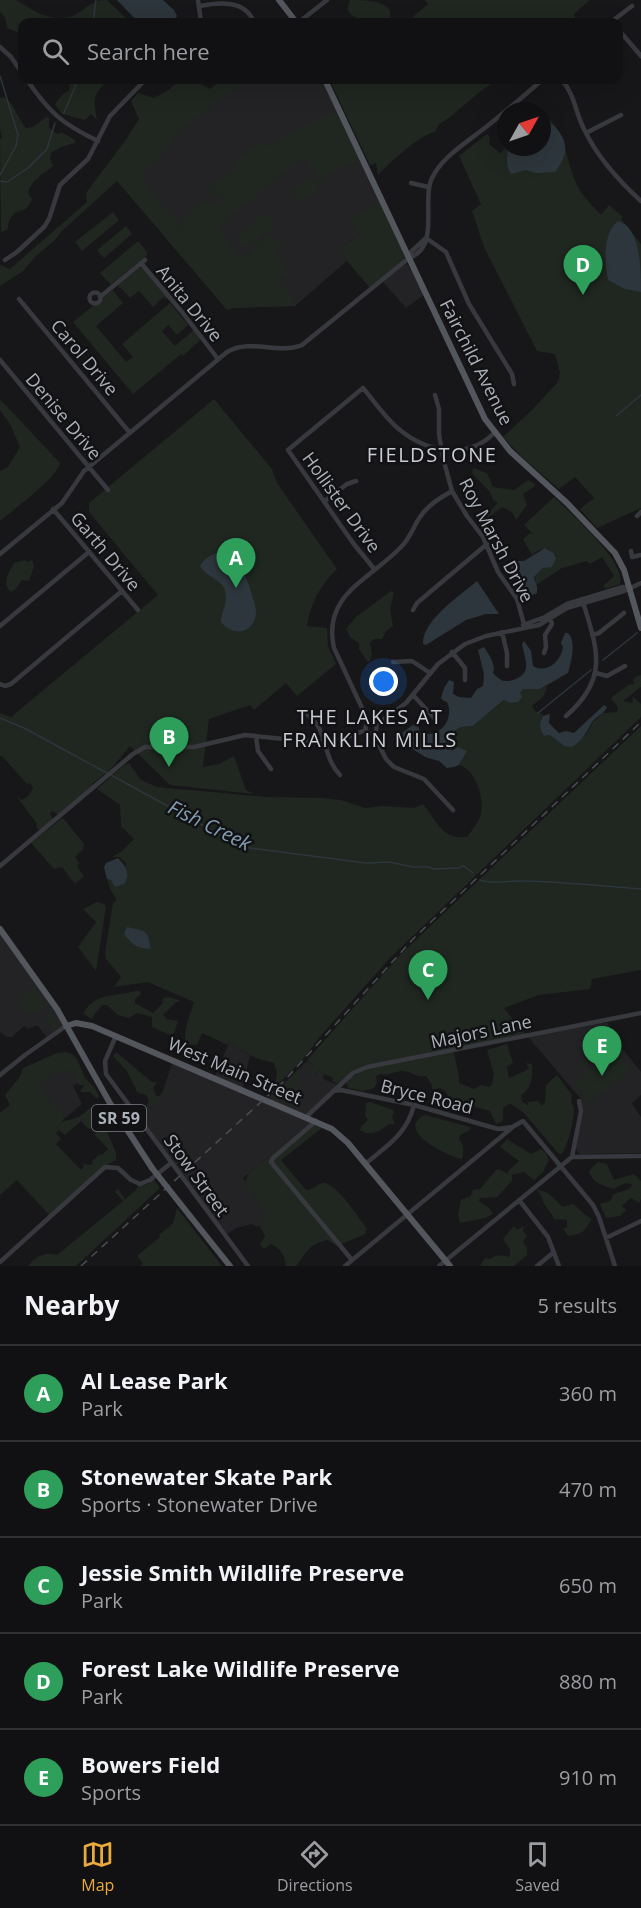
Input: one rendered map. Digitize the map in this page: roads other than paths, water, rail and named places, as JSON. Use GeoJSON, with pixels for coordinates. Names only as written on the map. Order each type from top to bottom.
{"type":"FeatureCollection","features":[{"type":"Feature","properties":{"kind":"main road"},"geometry":{"type":"LineString","coordinates":[[279,0],[295,18]]}},
{"type":"Feature","properties":{"kind":"main road","name":"Fairchild Avenue"},"geometry":{"type":"LineString","coordinates":[[327,84],[480,409],[494,433],[515,456],[567,503],[604,540],[619,559],[641,628]]}},
{"type":"Feature","properties":{"kind":"main road","name":"SR 59"},"geometry":{"type":"LineString","coordinates":[[0,929],[49,998],[116,1113],[152,1167],[230,1266]]}},
{"type":"Feature","properties":{"kind":"main road","name":"West Main Street"},"geometry":{"type":"LineString","coordinates":[[66,1026],[76,1023],[84,1024],[116,1036],[316,1121],[332,1130],[343,1138],[448,1263]]}},
{"type":"Feature","properties":{"kind":"street"},"geometry":{"type":"LineString","coordinates":[[198,0],[201,18]]}},
{"type":"Feature","properties":{"kind":"street"},"geometry":{"type":"LineString","coordinates":[[303,18],[327,0]]}},
{"type":"Feature","properties":{"kind":"street"},"geometry":{"type":"LineString","coordinates":[[200,6],[220,2],[233,4],[245,10],[251,18]]}},
{"type":"Feature","properties":{"kind":"street"},"geometry":{"type":"LineString","coordinates":[[617,18],[632,6]]}},
{"type":"Feature","properties":{"kind":"street"},"geometry":{"type":"LineString","coordinates":[[623,35],[641,56]]}},
{"type":"Feature","properties":{"kind":"street"},"geometry":{"type":"LineString","coordinates":[[0,47],[18,67]]}},
{"type":"Feature","properties":{"kind":"street"},"geometry":{"type":"LineString","coordinates":[[30,84],[42,101],[62,121],[72,129],[98,141]]}},
{"type":"Feature","properties":{"kind":"street"},"geometry":{"type":"LineString","coordinates":[[5,260],[44,227],[49,219],[60,185],[88,159],[110,116],[141,84]]}},
{"type":"Feature","properties":{"kind":"street"},"geometry":{"type":"LineString","coordinates":[[0,554],[66,498],[79,477],[89,467],[231,350],[242,346],[291,349],[306,344],[409,258],[411,252],[426,238],[428,187],[435,173],[444,162],[537,84]]}},
{"type":"Feature","properties":{"kind":"street"},"geometry":{"type":"LineString","coordinates":[[565,84],[573,97],[586,133],[612,171],[640,199]]}},
{"type":"Feature","properties":{"kind":"street"},"geometry":{"type":"LineString","coordinates":[[586,133],[621,115]]}},
{"type":"Feature","properties":{"kind":"street"},"geometry":{"type":"LineString","coordinates":[[411,183],[428,187]]}},
{"type":"Feature","properties":{"kind":"street"},"geometry":{"type":"LineString","coordinates":[[426,238],[446,252],[469,304],[512,374],[514,384]]}},
{"type":"Feature","properties":{"kind":"street","name":"Anita Drive"},"geometry":{"type":"LineString","coordinates":[[100,297],[143,262],[218,360]]}},
{"type":"Feature","properties":{"kind":"street","name":"Carol Drive"},"geometry":{"type":"LineString","coordinates":[[19,299],[130,433]]}},
{"type":"Feature","properties":{"kind":"street","name":"Denise Drive"},"geometry":{"type":"LineString","coordinates":[[0,360],[108,490]]}},
{"type":"Feature","properties":{"kind":"street","name":"Hollister Drive"},"geometry":{"type":"LineString","coordinates":[[375,570],[288,450],[363,388],[402,432],[418,441],[441,449]]}},
{"type":"Feature","properties":{"kind":"street","name":"Roy Marsh Drive"},"geometry":{"type":"LineString","coordinates":[[435,395],[439,409],[441,449],[452,491],[487,544],[498,572],[517,599],[523,627]]}},
{"type":"Feature","properties":{"kind":"street"},"geometry":{"type":"LineString","coordinates":[[441,449],[467,449],[494,433]]}},
{"type":"Feature","properties":{"kind":"street"},"geometry":{"type":"LineString","coordinates":[[325,501],[347,484],[356,481]]}},
{"type":"Feature","properties":{"kind":"street"},"geometry":{"type":"LineString","coordinates":[[376,725],[369,723],[334,648],[332,624],[338,605],[343,597],[405,543],[419,518],[429,507],[452,491]]}},
{"type":"Feature","properties":{"kind":"street","name":"Garth Drive"},"geometry":{"type":"LineString","coordinates":[[54,509],[138,610]]}},
{"type":"Feature","properties":{"kind":"street"},"geometry":{"type":"LineString","coordinates":[[413,610],[417,603],[487,544]]}},
{"type":"Feature","properties":{"kind":"street"},"geometry":{"type":"LineString","coordinates":[[631,551],[632,557],[641,555]]}},
{"type":"Feature","properties":{"kind":"street"},"geometry":{"type":"LineString","coordinates":[[0,626],[89,552]]}},
{"type":"Feature","properties":{"kind":"street"},"geometry":{"type":"LineString","coordinates":[[523,627],[567,604],[630,588],[641,583]]}},
{"type":"Feature","properties":{"kind":"street"},"geometry":{"type":"LineString","coordinates":[[3,685],[11,684],[122,591]]}},
{"type":"Feature","properties":{"kind":"street"},"geometry":{"type":"LineString","coordinates":[[373,733],[376,725],[399,710],[430,673],[452,652],[475,639],[539,625],[583,601]]}},
{"type":"Feature","properties":{"kind":"street"},"geometry":{"type":"LineString","coordinates":[[566,716],[582,702],[596,673],[598,657],[583,601]]}},
{"type":"Feature","properties":{"kind":"street"},"geometry":{"type":"LineString","coordinates":[[592,635],[599,633],[624,613]]}},
{"type":"Feature","properties":{"kind":"street"},"geometry":{"type":"LineString","coordinates":[[544,653],[545,635],[552,624],[550,619]]}},
{"type":"Feature","properties":{"kind":"street"},"geometry":{"type":"LineString","coordinates":[[502,632],[507,653],[507,666]]}},
{"type":"Feature","properties":{"kind":"street"},"geometry":{"type":"LineString","coordinates":[[452,652],[465,668],[465,680]]}},
{"type":"Feature","properties":{"kind":"street"},"geometry":{"type":"LineString","coordinates":[[393,662],[412,661],[430,673]]}},
{"type":"Feature","properties":{"kind":"street"},"geometry":{"type":"LineString","coordinates":[[596,673],[607,676],[625,666]]}},
{"type":"Feature","properties":{"kind":"street"},"geometry":{"type":"LineString","coordinates":[[413,695],[436,720]]}},
{"type":"Feature","properties":{"kind":"street"},"geometry":{"type":"LineString","coordinates":[[299,710],[315,719],[321,729],[332,765],[340,775]]}},
{"type":"Feature","properties":{"kind":"street"},"geometry":{"type":"LineString","coordinates":[[366,730],[369,723]]}},
{"type":"Feature","properties":{"kind":"street"},"geometry":{"type":"LineString","coordinates":[[0,867],[133,754],[145,747],[194,747],[237,736],[324,741],[345,738],[366,730]]}},
{"type":"Feature","properties":{"kind":"street"},"geometry":{"type":"LineString","coordinates":[[366,730],[373,733],[386,759],[394,766],[424,779],[453,810]]}},
{"type":"Feature","properties":{"kind":"street"},"geometry":{"type":"LineString","coordinates":[[256,736],[258,751],[271,769]]}},
{"type":"Feature","properties":{"kind":"street","name":"Majors Lane"},"geometry":{"type":"LineString","coordinates":[[306,1117],[353,1073],[367,1067],[641,1013]]}},
{"type":"Feature","properties":{"kind":"street"},"geometry":{"type":"LineString","coordinates":[[0,1075],[66,1026]]}},
{"type":"Feature","properties":{"kind":"street","name":"Stow Street"},"geometry":{"type":"LineString","coordinates":[[116,1036],[105,1061],[106,1074],[248,1266]]}},
{"type":"Feature","properties":{"kind":"street","name":"Bryce Road"},"geometry":{"type":"LineString","coordinates":[[333,1091],[342,1090],[414,1105],[498,1129],[514,1126]]}},
{"type":"Feature","properties":{"kind":"street"},"geometry":{"type":"LineString","coordinates":[[572,1157],[581,1110],[579,1101]]}},
{"type":"Feature","properties":{"kind":"street"},"geometry":{"type":"LineString","coordinates":[[365,1164],[402,1132],[410,1120],[414,1105]]}},
{"type":"Feature","properties":{"kind":"street"},"geometry":{"type":"LineString","coordinates":[[316,1121],[271,1162],[352,1260]]}},
{"type":"Feature","properties":{"kind":"street"},"geometry":{"type":"LineString","coordinates":[[345,1266],[514,1126],[523,1121],[593,1205],[615,1266]]}},
{"type":"Feature","properties":{"kind":"street"},"geometry":{"type":"LineString","coordinates":[[498,1129],[501,1137]]}},
{"type":"Feature","properties":{"kind":"street"},"geometry":{"type":"LineString","coordinates":[[439,1266],[448,1263],[572,1157],[641,1156]]}},
{"type":"Feature","properties":{"kind":"street"},"geometry":{"type":"LineString","coordinates":[[0,1262],[105,1167],[118,1168],[131,1180],[140,1184],[150,1180],[171,1163]]}},
{"type":"Feature","properties":{"kind":"street"},"geometry":{"type":"LineString","coordinates":[[519,1200],[548,1237],[559,1266]]}},
{"type":"Feature","properties":{"kind":"street"},"geometry":{"type":"LineString","coordinates":[[606,1238],[641,1221]]}},
{"type":"Feature","properties":{"kind":"street"},"geometry":{"type":"LineString","coordinates":[[224,1259],[235,1250]]}},
{"type":"Feature","properties":{"kind":"street"},"geometry":{"type":"LineString","coordinates":[[537,1266],[554,1252]]}},
{"type":"Feature","properties":{"kind":"waterway"},"geometry":{"type":"LineString","coordinates":[[94,18],[96,0]]}},
{"type":"Feature","properties":{"kind":"waterway"},"geometry":{"type":"LineString","coordinates":[[0,76],[18,135],[16,146],[0,175]]}},
{"type":"Feature","properties":{"kind":"waterway"},"geometry":{"type":"LineString","coordinates":[[64,113],[76,84]]}},
{"type":"Feature","properties":{"kind":"waterway"},"geometry":{"type":"LineString","coordinates":[[0,181],[7,182],[28,168],[47,149],[55,123]]}},
{"type":"Feature","properties":{"kind":"waterway"},"geometry":{"type":"LineString","coordinates":[[616,416],[641,395]]}},
{"type":"Feature","properties":{"kind":"waterway"},"geometry":{"type":"LineString","coordinates":[[603,660],[637,633]]}},
{"type":"Feature","properties":{"kind":"waterway"},"geometry":{"type":"LineString","coordinates":[[538,713],[591,670]]}},
{"type":"Feature","properties":{"kind":"waterway","name":"Fish Creek"},"geometry":{"type":"LineString","coordinates":[[0,718],[24,728],[107,773]]}},
{"type":"Feature","properties":{"kind":"waterway","name":"Fish Creek"},"geometry":{"type":"LineString","coordinates":[[111,775],[226,838],[250,848],[366,863],[389,862],[434,869],[464,866],[473,873]]}},
{"type":"Feature","properties":{"kind":"waterway","name":"Fish Creek"},"geometry":{"type":"LineString","coordinates":[[480,880],[555,882],[641,889]]}},
{"type":"Feature","properties":{"kind":"railway"},"geometry":{"type":"LineString","coordinates":[[81,1266],[284,1081],[414,938],[641,722]]}},
{"type":"Feature","properties":{"kind":"place","name":"Forest Lake Wildlife Preserve"},"geometry":{"type":"Point","coordinates":[583,295]}},
{"type":"Feature","properties":{"kind":"place","name":"Al Lease Park"},"geometry":{"type":"Point","coordinates":[236,588]}},
{"type":"Feature","properties":{"kind":"place","name":"Stonewater Skate Park"},"geometry":{"type":"Point","coordinates":[169,767]}},
{"type":"Feature","properties":{"kind":"place","name":"Jessie Smith Wildlife Preserve"},"geometry":{"type":"Point","coordinates":[428,1000]}},
{"type":"Feature","properties":{"kind":"place","name":"Bowers Field"},"geometry":{"type":"Point","coordinates":[602,1076]}},
{"type":"Feature","properties":{"kind":"district","name":"FIELDSTONE"},"geometry":{"type":"Point","coordinates":[432,454]}},
{"type":"Feature","properties":{"kind":"district","name":"THE LAKES AT FRANKLIN MILLS"},"geometry":{"type":"Point","coordinates":[370,728]}}]}
